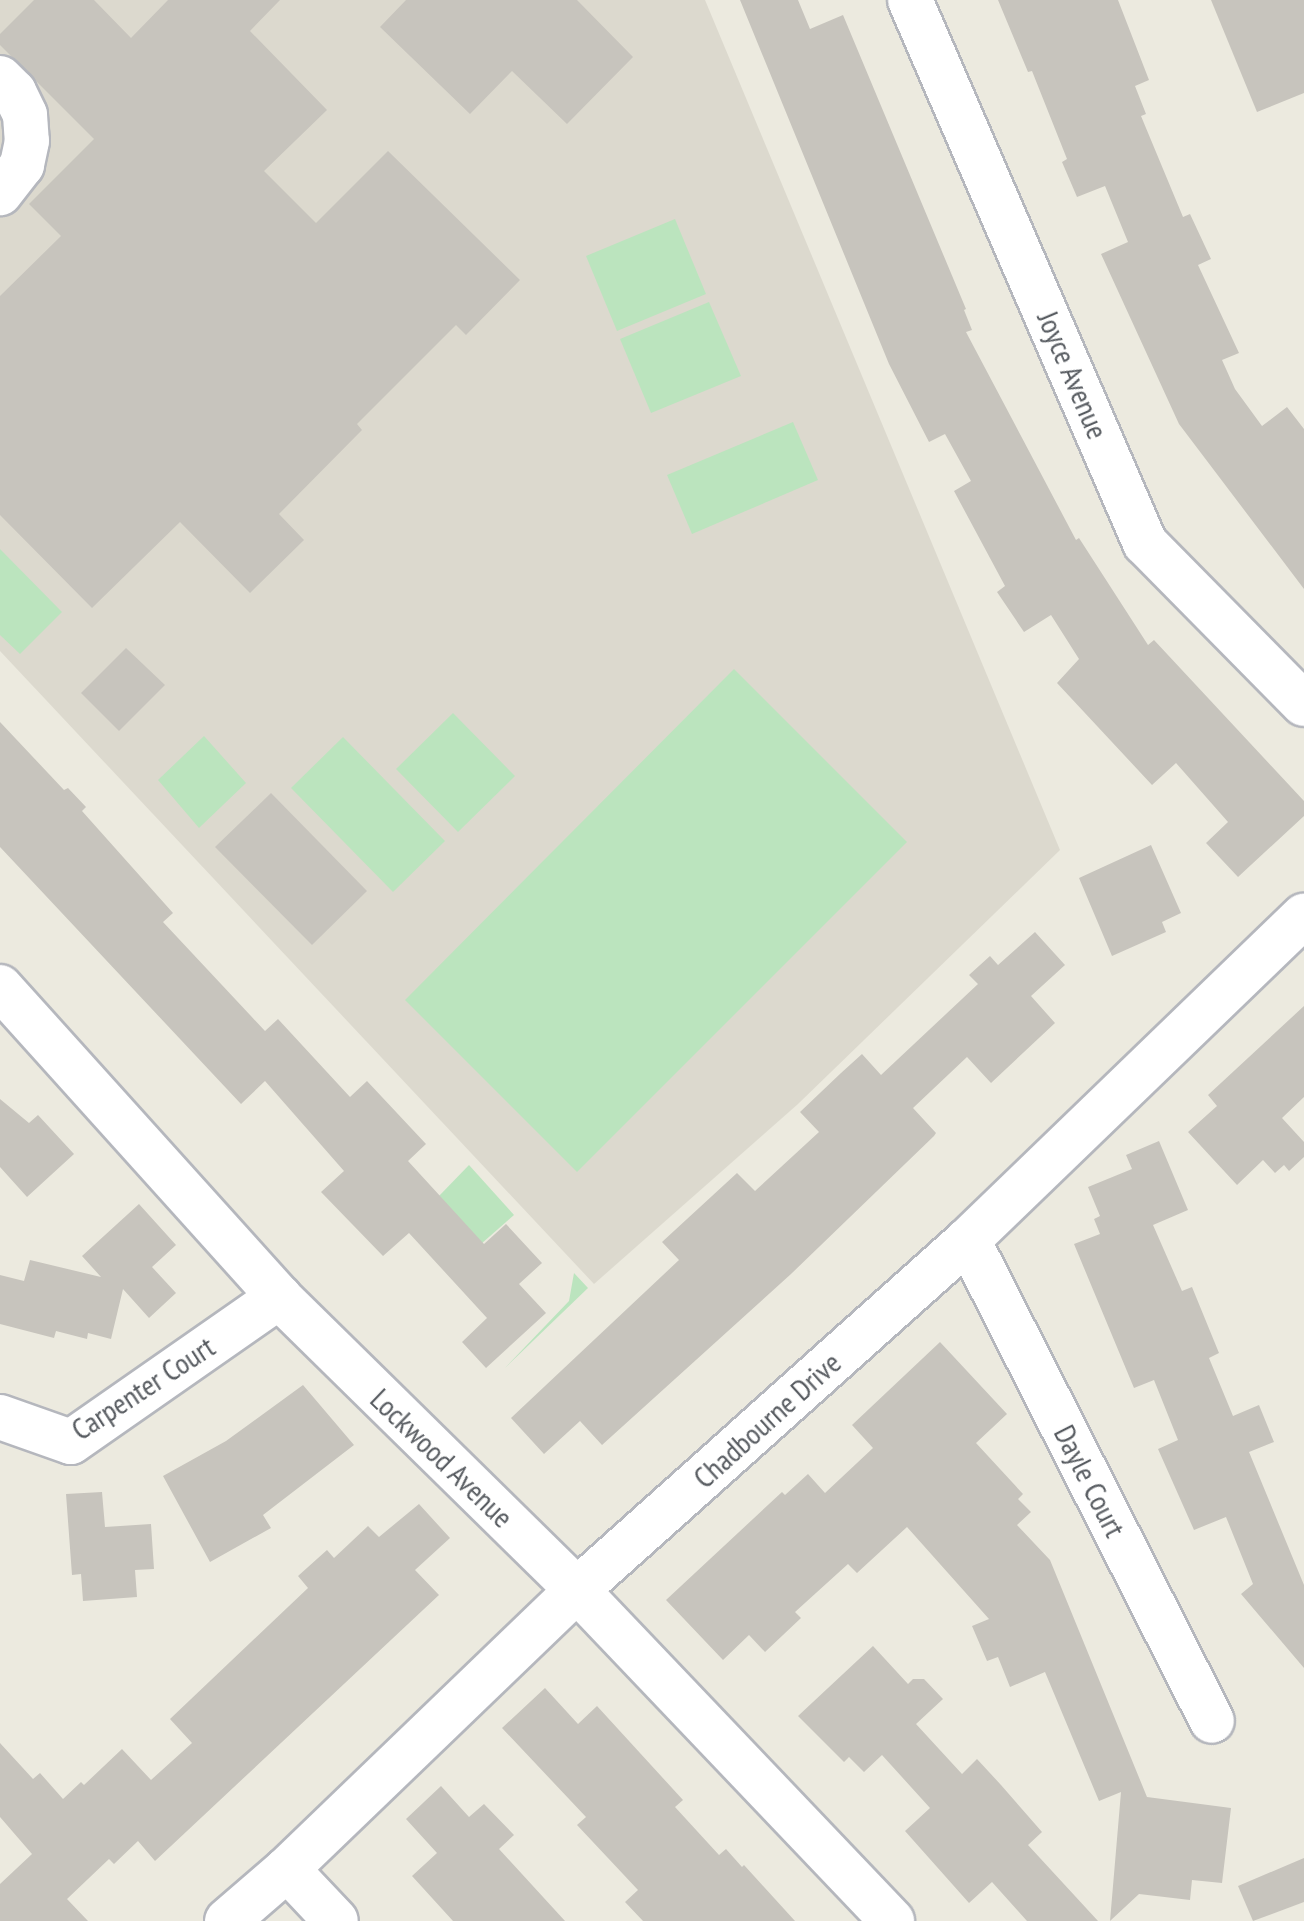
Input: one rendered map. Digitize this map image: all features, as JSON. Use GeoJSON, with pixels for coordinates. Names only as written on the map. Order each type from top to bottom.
{"type":"FeatureCollection","features":[{"type":"Feature","properties":{"kind":"street","name":"Joyce Avenue"},"geometry":{"type":"LineString","coordinates":[[910,0],[1145,543],[1304,704]]}},
{"type":"Feature","properties":{"kind":"street"},"geometry":{"type":"LineString","coordinates":[[0,78],[14,92],[25,115],[27,141],[22,165],[0,193]]}},
{"type":"Feature","properties":{"kind":"street","name":"Chadbourne Drive"},"geometry":{"type":"LineString","coordinates":[[227,1921],[287,1869],[577,1590],[968,1240],[1304,916]]}},
{"type":"Feature","properties":{"kind":"street","name":"Lockwood Avenue"},"geometry":{"type":"LineString","coordinates":[[0,987],[279,1297],[577,1590],[892,1921]]}},
{"type":"Feature","properties":{"kind":"street","name":"Dayle Court"},"geometry":{"type":"LineString","coordinates":[[968,1240],[1212,1721]]}},
{"type":"Feature","properties":{"kind":"street","name":"Carpenter Court"},"geometry":{"type":"LineString","coordinates":[[0,1417],[71,1442],[279,1297]]}},
{"type":"Feature","properties":{"kind":"street"},"geometry":{"type":"LineString","coordinates":[[287,1869],[336,1921]]}},
{"type":"Feature","properties":{"kind":"shaded area"},"geometry":{"type":"Polygon","coordinates":[[[0,0],[705,0],[1060,850],[798,1104],[594,1284],[0,651],[0,0]]]}},
{"type":"Feature","properties":{"kind":"green space"},"geometry":{"type":"Polygon","coordinates":[[[675,219],[706,294],[617,331],[586,256],[675,219]]]}},
{"type":"Feature","properties":{"kind":"green space"},"geometry":{"type":"Polygon","coordinates":[[[709,302],[741,376],[651,413],[620,339],[709,302]]]}},
{"type":"Feature","properties":{"kind":"green space"},"geometry":{"type":"Polygon","coordinates":[[[793,422],[818,480],[692,534],[667,475],[793,422]]]}},
{"type":"Feature","properties":{"kind":"green space"},"geometry":{"type":"Polygon","coordinates":[[[0,549],[62,612],[20,654],[0,635],[0,549]]]}},
{"type":"Feature","properties":{"kind":"green space"},"geometry":{"type":"Polygon","coordinates":[[[734,669],[907,842],[577,1172],[405,1000],[734,669]]]}},
{"type":"Feature","properties":{"kind":"green space"},"geometry":{"type":"Polygon","coordinates":[[[453,713],[515,776],[458,832],[396,769],[453,713]]]}},
{"type":"Feature","properties":{"kind":"green space"},"geometry":{"type":"Polygon","coordinates":[[[204,736],[246,783],[199,828],[158,780],[204,736]]]}},
{"type":"Feature","properties":{"kind":"green space"},"geometry":{"type":"Polygon","coordinates":[[[343,737],[445,841],[393,892],[291,788],[343,737]]]}},
{"type":"Feature","properties":{"kind":"green space"},"geometry":{"type":"Polygon","coordinates":[[[469,1165],[514,1215],[481,1244],[438,1197],[469,1165]]]}},
{"type":"Feature","properties":{"kind":"green space"},"geometry":{"type":"Polygon","coordinates":[[[574,1273],[588,1288],[505,1368],[569,1301],[574,1273]]]}},
{"type":"Feature","properties":{"kind":"building"},"geometry":{"type":"Polygon","coordinates":[[[34,0],[94,0],[131,38],[168,0],[280,0],[250,31],[327,110],[264,171],[316,223],[388,151],[520,280],[466,335],[456,325],[357,424],[362,430],[279,514],[304,540],[250,593],[180,522],[92,608],[0,515],[0,296],[61,236],[29,204],[94,139],[0,45],[0,34],[34,0]]]}},
{"type":"Feature","properties":{"kind":"building"},"geometry":{"type":"Polygon","coordinates":[[[406,0],[577,0],[633,57],[567,124],[512,71],[470,114],[380,27],[406,0]]]}},
{"type":"Feature","properties":{"kind":"building"},"geometry":{"type":"Polygon","coordinates":[[[740,0],[798,0],[810,29],[843,15],[966,309],[972,330],[966,332],[1076,540],[1079,538],[1148,645],[1154,640],[1304,801],[1304,816],[1238,877],[1206,843],[1228,822],[1176,763],[1152,785],[1057,683],[1079,659],[1051,615],[1024,632],[997,592],[1005,586],[954,491],[971,481],[945,434],[929,442],[889,364],[740,0]]]}},
{"type":"Feature","properties":{"kind":"building"},"geometry":{"type":"Polygon","coordinates":[[[998,0],[1118,0],[1149,80],[1135,86],[1146,114],[1141,116],[1183,217],[1190,214],[1211,259],[1198,265],[1239,353],[1222,360],[1235,389],[1262,426],[1287,407],[1304,429],[1304,589],[1179,424],[1101,254],[1128,242],[1105,186],[1077,197],[1062,162],[1067,159],[1032,71],[1028,72],[998,0]]]}},
{"type":"Feature","properties":{"kind":"building"},"geometry":{"type":"Polygon","coordinates":[[[1211,0],[1304,0],[1304,93],[1257,112],[1211,0]]]}},
{"type":"Feature","properties":{"kind":"building"},"geometry":{"type":"Polygon","coordinates":[[[126,648],[165,685],[119,731],[81,693],[126,648]]]}},
{"type":"Feature","properties":{"kind":"building"},"geometry":{"type":"Polygon","coordinates":[[[0,722],[64,790],[68,788],[86,807],[82,811],[173,913],[163,922],[265,1031],[278,1019],[350,1097],[367,1081],[426,1144],[408,1161],[484,1244],[506,1224],[542,1263],[519,1284],[546,1313],[486,1368],[462,1342],[487,1318],[409,1233],[383,1256],[321,1192],[344,1171],[265,1081],[241,1104],[0,847],[0,722]]]}},
{"type":"Feature","properties":{"kind":"building"},"geometry":{"type":"Polygon","coordinates":[[[271,793],[367,891],[312,945],[215,847],[271,793]]]}},
{"type":"Feature","properties":{"kind":"building"},"geometry":{"type":"Polygon","coordinates":[[[1151,845],[1181,913],[1162,922],[1166,932],[1112,956],[1079,878],[1151,845]]]}},
{"type":"Feature","properties":{"kind":"building"},"geometry":{"type":"Polygon","coordinates":[[[1035,932],[1065,965],[1031,996],[1055,1023],[991,1083],[967,1057],[913,1108],[936,1133],[934,1136],[791,1274],[602,1445],[580,1421],[544,1454],[511,1418],[679,1260],[662,1242],[737,1173],[755,1191],[819,1132],[800,1112],[841,1073],[862,1054],[881,1075],[978,984],[969,975],[990,956],[998,965],[1035,932]]]}},
{"type":"Feature","properties":{"kind":"building"},"geometry":{"type":"Polygon","coordinates":[[[1304,1006],[1304,1097],[1282,1118],[1304,1142],[1304,1157],[1289,1171],[1284,1165],[1275,1173],[1263,1160],[1237,1185],[1188,1132],[1217,1106],[1208,1095],[1304,1006]]]}},
{"type":"Feature","properties":{"kind":"building"},"geometry":{"type":"Polygon","coordinates":[[[0,1099],[29,1123],[38,1115],[74,1154],[27,1197],[0,1167],[0,1099]]]}},
{"type":"Feature","properties":{"kind":"building"},"geometry":{"type":"Polygon","coordinates":[[[1159,1141],[1188,1210],[1153,1225],[1182,1291],[1192,1287],[1219,1353],[1209,1358],[1233,1416],[1259,1405],[1274,1442],[1249,1452],[1304,1585],[1304,1668],[1241,1594],[1253,1584],[1226,1517],[1194,1530],[1158,1449],[1178,1440],[1154,1380],[1134,1388],[1074,1244],[1100,1234],[1094,1219],[1100,1216],[1088,1187],[1132,1169],[1126,1155],[1159,1141]]]}},
{"type":"Feature","properties":{"kind":"building"},"geometry":{"type":"Polygon","coordinates":[[[139,1204],[176,1245],[152,1267],[176,1293],[149,1318],[123,1289],[111,1339],[88,1333],[87,1339],[56,1331],[54,1338],[0,1324],[0,1275],[24,1281],[30,1260],[101,1277],[82,1256],[139,1204]]]}},
{"type":"Feature","properties":{"kind":"building"},"geometry":{"type":"Polygon","coordinates":[[[940,1342],[1007,1414],[976,1443],[1023,1494],[1018,1499],[1031,1512],[1017,1525],[1050,1560],[1147,1797],[1231,1808],[1222,1883],[1192,1880],[1190,1900],[1139,1894],[1110,1921],[1121,1792],[1099,1801],[1045,1672],[1010,1687],[998,1657],[987,1661],[972,1626],[989,1619],[907,1527],[857,1573],[848,1564],[795,1612],[801,1618],[765,1652],[749,1635],[723,1660],[666,1600],[782,1492],[785,1495],[808,1474],[825,1493],[873,1448],[852,1425],[940,1342]]]}},
{"type":"Feature","properties":{"kind":"building"},"geometry":{"type":"Polygon","coordinates":[[[303,1385],[354,1445],[263,1515],[271,1528],[210,1562],[163,1476],[226,1441],[303,1385]]]}},
{"type":"Feature","properties":{"kind":"building"},"geometry":{"type":"Polygon","coordinates":[[[102,1492],[105,1527],[151,1524],[154,1569],[135,1570],[137,1597],[83,1601],[81,1574],[72,1575],[66,1494],[102,1492]]]}},
{"type":"Feature","properties":{"kind":"building"},"geometry":{"type":"Polygon","coordinates":[[[419,1504],[450,1538],[415,1570],[439,1595],[155,1861],[138,1841],[114,1864],[109,1859],[67,1899],[88,1921],[0,1921],[0,1884],[32,1854],[0,1817],[0,1743],[33,1779],[40,1773],[63,1799],[81,1782],[84,1785],[122,1749],[151,1780],[192,1743],[170,1719],[308,1588],[298,1576],[327,1550],[334,1558],[368,1526],[379,1537],[419,1504]]]}},
{"type":"Feature","properties":{"kind":"building"},"geometry":{"type":"Polygon","coordinates":[[[873,1646],[908,1684],[913,1679],[924,1679],[943,1699],[916,1724],[962,1774],[977,1759],[1042,1832],[1028,1845],[1098,1921],[1027,1921],[992,1882],[969,1903],[905,1831],[930,1808],[882,1755],[864,1772],[849,1757],[844,1762],[798,1716],[873,1646]]]}},
{"type":"Feature","properties":{"kind":"building"},"geometry":{"type":"Polygon","coordinates":[[[545,1688],[578,1724],[597,1706],[683,1800],[675,1807],[719,1855],[726,1849],[795,1921],[643,1921],[625,1902],[638,1890],[577,1825],[586,1817],[502,1728],[545,1688]]]}},
{"type":"Feature","properties":{"kind":"building"},"geometry":{"type":"Polygon","coordinates":[[[441,1786],[469,1817],[484,1804],[514,1835],[499,1849],[565,1921],[453,1921],[412,1876],[437,1853],[406,1819],[441,1786]]]}},
{"type":"Feature","properties":{"kind":"building"},"geometry":{"type":"Polygon","coordinates":[[[1304,1858],[1304,1902],[1253,1921],[1238,1886],[1304,1858]]]}}]}
